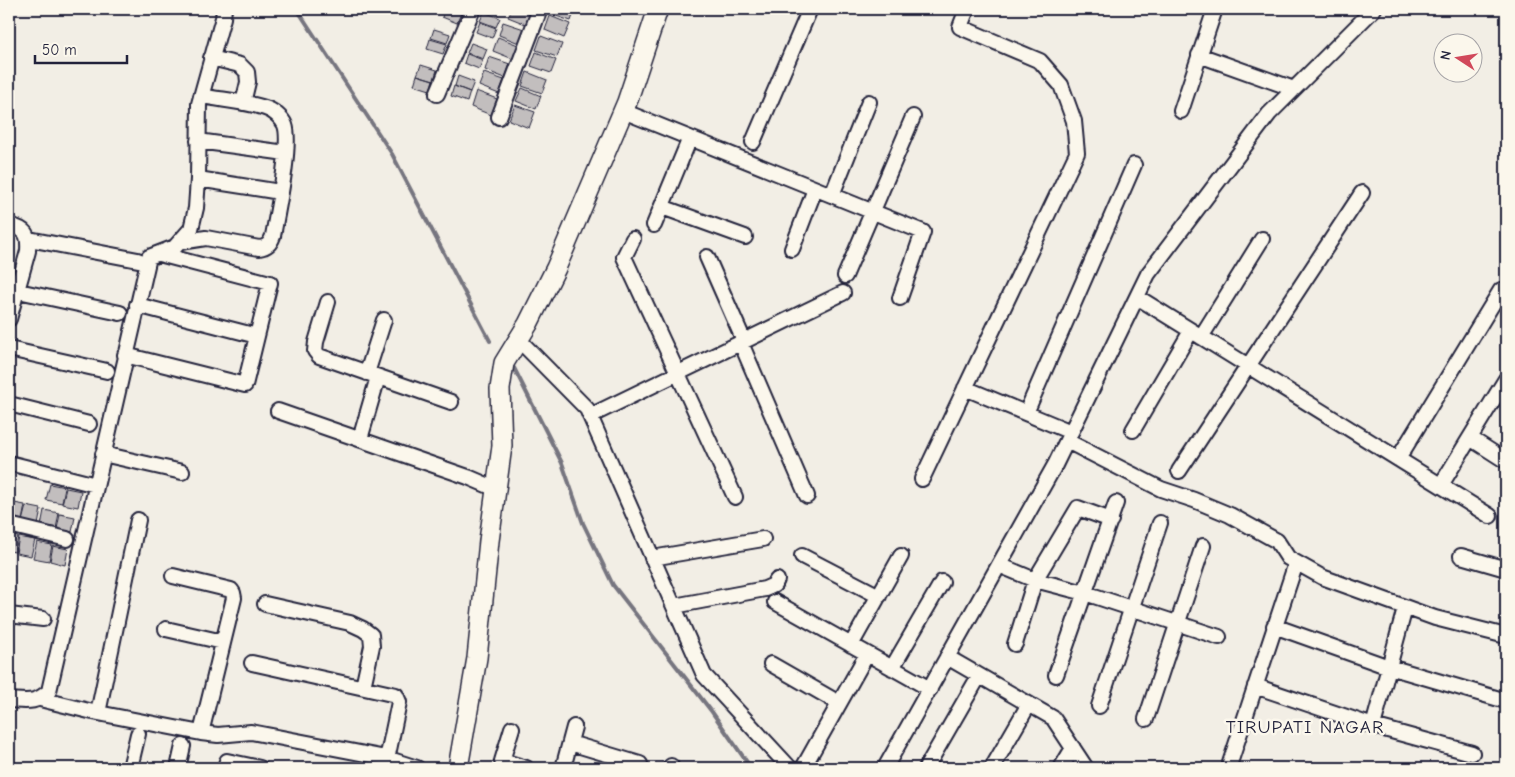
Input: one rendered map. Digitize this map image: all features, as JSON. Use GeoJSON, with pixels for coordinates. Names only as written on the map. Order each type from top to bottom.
{"type":"FeatureCollection","features":[{"type":"Feature","properties":{"kind":"street"},"geometry":{"type":"LineString","coordinates":[[40,699],[49,692],[51,684],[149,257],[175,247],[191,230],[196,208],[198,179],[198,104],[224,9]]}},
{"type":"Feature","properties":{"kind":"street"},"geometry":{"type":"LineString","coordinates":[[437,94],[473,9]]}},
{"type":"Feature","properties":{"kind":"street"},"geometry":{"type":"LineString","coordinates":[[499,117],[540,9]]}},
{"type":"Feature","properties":{"kind":"street"},"geometry":{"type":"LineString","coordinates":[[458,768],[477,658],[489,541],[502,446],[500,390],[504,363],[528,324],[556,268],[623,111],[658,9]]}},
{"type":"Feature","properties":{"kind":"street"},"geometry":{"type":"LineString","coordinates":[[753,142],[810,9]]}},
{"type":"Feature","properties":{"kind":"street"},"geometry":{"type":"LineString","coordinates":[[922,479],[1076,153],[1074,121],[1061,85],[1040,62],[960,27],[967,9]]}},
{"type":"Feature","properties":{"kind":"street"},"geometry":{"type":"LineString","coordinates":[[1181,111],[1214,9]]}},
{"type":"Feature","properties":{"kind":"street"},"geometry":{"type":"LineString","coordinates":[[885,768],[1055,465],[1148,274],[1269,114],[1374,9]]}},
{"type":"Feature","properties":{"kind":"street"},"geometry":{"type":"LineString","coordinates":[[1199,56],[1294,89]]}},
{"type":"Feature","properties":{"kind":"street"},"geometry":{"type":"LineString","coordinates":[[211,58],[240,65],[247,72],[248,82],[243,103]]}},
{"type":"Feature","properties":{"kind":"street"},"geometry":{"type":"LineString","coordinates":[[180,242],[206,238],[259,248],[270,244],[273,236],[286,153],[286,127],[282,120],[267,108],[200,96]]}},
{"type":"Feature","properties":{"kind":"street"},"geometry":{"type":"LineString","coordinates":[[832,196],[869,102]]}},
{"type":"Feature","properties":{"kind":"street"},"geometry":{"type":"LineString","coordinates":[[623,111],[923,232],[900,298]]}},
{"type":"Feature","properties":{"kind":"street"},"geometry":{"type":"LineString","coordinates":[[844,276],[913,117]]}},
{"type":"Feature","properties":{"kind":"street"},"geometry":{"type":"LineString","coordinates":[[654,225],[690,138]]}},
{"type":"Feature","properties":{"kind":"street"},"geometry":{"type":"LineString","coordinates":[[198,142],[286,153]]}},
{"type":"Feature","properties":{"kind":"street"},"geometry":{"type":"LineString","coordinates":[[1026,413],[1134,165]]}},
{"type":"Feature","properties":{"kind":"street"},"geometry":{"type":"LineString","coordinates":[[198,179],[280,192]]}},
{"type":"Feature","properties":{"kind":"street"},"geometry":{"type":"LineString","coordinates":[[792,249],[815,189]]}},
{"type":"Feature","properties":{"kind":"street"},"geometry":{"type":"LineString","coordinates":[[1179,471],[1362,193]]}},
{"type":"Feature","properties":{"kind":"street"},"geometry":{"type":"LineString","coordinates":[[662,207],[745,237]]}},
{"type":"Feature","properties":{"kind":"street"},"geometry":{"type":"LineString","coordinates":[[9,226],[24,231],[29,239],[28,251],[13,290],[9,319]]}},
{"type":"Feature","properties":{"kind":"street"},"geometry":{"type":"LineString","coordinates":[[29,239],[138,260]]}},
{"type":"Feature","properties":{"kind":"street"},"geometry":{"type":"LineString","coordinates":[[633,239],[624,257],[735,497]]}},
{"type":"Feature","properties":{"kind":"street"},"geometry":{"type":"LineString","coordinates":[[1133,430],[1196,334],[1262,239]]}},
{"type":"Feature","properties":{"kind":"street"},"geometry":{"type":"LineString","coordinates":[[125,356],[245,385],[270,283],[159,254]]}},
{"type":"Feature","properties":{"kind":"street"},"geometry":{"type":"LineString","coordinates":[[707,257],[807,496]]}},
{"type":"Feature","properties":{"kind":"street"},"geometry":{"type":"LineString","coordinates":[[13,290],[120,313]]}},
{"type":"Feature","properties":{"kind":"street"},"geometry":{"type":"LineString","coordinates":[[1398,459],[1501,290]]}},
{"type":"Feature","properties":{"kind":"street"},"geometry":{"type":"LineString","coordinates":[[590,416],[843,293]]}},
{"type":"Feature","properties":{"kind":"street"},"geometry":{"type":"LineString","coordinates":[[1137,297],[1490,516]]}},
{"type":"Feature","properties":{"kind":"street"},"geometry":{"type":"LineString","coordinates":[[328,302],[316,342],[315,351],[319,356],[451,402]]}},
{"type":"Feature","properties":{"kind":"street"},"geometry":{"type":"LineString","coordinates":[[137,305],[257,336]]}},
{"type":"Feature","properties":{"kind":"street"},"geometry":{"type":"LineString","coordinates":[[360,439],[384,320]]}},
{"type":"Feature","properties":{"kind":"street"},"geometry":{"type":"LineString","coordinates":[[518,340],[587,408],[704,675],[790,768]]}},
{"type":"Feature","properties":{"kind":"street"},"geometry":{"type":"LineString","coordinates":[[9,349],[108,371]]}},
{"type":"Feature","properties":{"kind":"street"},"geometry":{"type":"LineString","coordinates":[[1441,485],[1506,379]]}},
{"type":"Feature","properties":{"kind":"street"},"geometry":{"type":"LineString","coordinates":[[965,388],[1026,413],[1161,488],[1230,516],[1277,541],[1288,558],[1322,577],[1435,618],[1506,636]]}},
{"type":"Feature","properties":{"kind":"street"},"geometry":{"type":"LineString","coordinates":[[9,404],[89,424]]}},
{"type":"Feature","properties":{"kind":"street"},"geometry":{"type":"LineString","coordinates":[[278,411],[468,477],[496,489]]}},
{"type":"Feature","properties":{"kind":"street"},"geometry":{"type":"LineString","coordinates":[[1470,438],[1506,461]]}},
{"type":"Feature","properties":{"kind":"street"},"geometry":{"type":"LineString","coordinates":[[103,454],[182,472]]}},
{"type":"Feature","properties":{"kind":"street"},"geometry":{"type":"LineString","coordinates":[[9,463],[96,484]]}},
{"type":"Feature","properties":{"kind":"street"},"geometry":{"type":"LineString","coordinates":[[1056,675],[1116,503]]}},
{"type":"Feature","properties":{"kind":"street"},"geometry":{"type":"LineString","coordinates":[[1015,644],[1035,580],[1078,508],[1110,520]]}},
{"type":"Feature","properties":{"kind":"street"},"geometry":{"type":"LineString","coordinates":[[98,713],[138,520]]}},
{"type":"Feature","properties":{"kind":"street"},"geometry":{"type":"LineString","coordinates":[[1099,706],[1160,523]]}},
{"type":"Feature","properties":{"kind":"street"},"geometry":{"type":"LineString","coordinates":[[9,525],[67,539]]}},
{"type":"Feature","properties":{"kind":"street"},"geometry":{"type":"LineString","coordinates":[[652,558],[763,539]]}},
{"type":"Feature","properties":{"kind":"street"},"geometry":{"type":"LineString","coordinates":[[1146,719],[1203,546]]}},
{"type":"Feature","properties":{"kind":"street"},"geometry":{"type":"LineString","coordinates":[[802,556],[879,596]]}},
{"type":"Feature","properties":{"kind":"street"},"geometry":{"type":"LineString","coordinates":[[851,645],[901,556]]}},
{"type":"Feature","properties":{"kind":"street"},"geometry":{"type":"LineString","coordinates":[[1462,556],[1506,569]]}},
{"type":"Feature","properties":{"kind":"street"},"geometry":{"type":"LineString","coordinates":[[1230,763],[1296,563]]}},
{"type":"Feature","properties":{"kind":"street"},"geometry":{"type":"LineString","coordinates":[[999,565],[1035,580],[1085,593],[1219,636]]}},
{"type":"Feature","properties":{"kind":"street"},"geometry":{"type":"LineString","coordinates":[[173,576],[231,590],[234,598],[201,733]]}},
{"type":"Feature","properties":{"kind":"street"},"geometry":{"type":"LineString","coordinates":[[674,606],[765,589],[774,585],[777,580]]}},
{"type":"Feature","properties":{"kind":"street"},"geometry":{"type":"LineString","coordinates":[[892,668],[942,582]]}},
{"type":"Feature","properties":{"kind":"street"},"geometry":{"type":"LineString","coordinates":[[775,602],[930,689]]}},
{"type":"Feature","properties":{"kind":"street"},"geometry":{"type":"LineString","coordinates":[[265,604],[350,622],[363,628],[371,635],[372,646],[363,687]]}},
{"type":"Feature","properties":{"kind":"street"},"geometry":{"type":"LineString","coordinates":[[1373,726],[1405,608]]}},
{"type":"Feature","properties":{"kind":"street"},"geometry":{"type":"LineString","coordinates":[[9,615],[43,619]]}},
{"type":"Feature","properties":{"kind":"street"},"geometry":{"type":"LineString","coordinates":[[1274,626],[1390,666],[1506,701]]}},
{"type":"Feature","properties":{"kind":"street"},"geometry":{"type":"LineString","coordinates":[[166,629],[223,642]]}},
{"type":"Feature","properties":{"kind":"street"},"geometry":{"type":"LineString","coordinates":[[803,768],[867,654]]}},
{"type":"Feature","properties":{"kind":"street"},"geometry":{"type":"LineString","coordinates":[[947,657],[1053,718],[1086,768]]}},
{"type":"Feature","properties":{"kind":"street"},"geometry":{"type":"LineString","coordinates":[[252,662],[396,695],[399,702],[386,758]]}},
{"type":"Feature","properties":{"kind":"street"},"geometry":{"type":"LineString","coordinates":[[771,664],[839,704]]}},
{"type":"Feature","properties":{"kind":"street"},"geometry":{"type":"LineString","coordinates":[[926,768],[979,676]]}},
{"type":"Feature","properties":{"kind":"street"},"geometry":{"type":"LineString","coordinates":[[1255,686],[1373,726],[1472,753]]}},
{"type":"Feature","properties":{"kind":"street"},"geometry":{"type":"LineString","coordinates":[[9,700],[30,701],[40,699],[98,713],[201,733],[218,735],[251,732],[386,758],[417,768]]}},
{"type":"Feature","properties":{"kind":"street"},"geometry":{"type":"LineString","coordinates":[[992,768],[1029,704]]}},
{"type":"Feature","properties":{"kind":"street"},"geometry":{"type":"LineString","coordinates":[[563,768],[574,727]]}},
{"type":"Feature","properties":{"kind":"street"},"geometry":{"type":"LineString","coordinates":[[512,728],[502,761],[526,768]]}},
{"type":"Feature","properties":{"kind":"street"},"geometry":{"type":"LineString","coordinates":[[130,768],[138,734]]}},
{"type":"Feature","properties":{"kind":"street"},"geometry":{"type":"LineString","coordinates":[[570,743],[640,764]]}},
{"type":"Feature","properties":{"kind":"street"},"geometry":{"type":"LineString","coordinates":[[178,768],[183,746]]}},
{"type":"Feature","properties":{"kind":"street"},"geometry":{"type":"LineString","coordinates":[[1061,768],[1073,748]]}},
{"type":"Feature","properties":{"kind":"street"},"geometry":{"type":"LineString","coordinates":[[225,768],[227,761],[260,768]]}},
{"type":"Feature","properties":{"kind":"building"},"geometry":{"type":"Polygon","coordinates":[[[445,9],[461,13],[457,23],[442,17],[445,9]]]}},
{"type":"Feature","properties":{"kind":"building"},"geometry":{"type":"Polygon","coordinates":[[[512,9],[526,9],[534,12],[528,25],[508,17],[512,9]]]}},
{"type":"Feature","properties":{"kind":"building"},"geometry":{"type":"Polygon","coordinates":[[[552,9],[575,9],[571,21],[550,14],[552,9]]]}},
{"type":"Feature","properties":{"kind":"building"},"geometry":{"type":"Polygon","coordinates":[[[484,12],[500,18],[496,27],[480,21],[484,12]]]}},
{"type":"Feature","properties":{"kind":"building"},"geometry":{"type":"Polygon","coordinates":[[[550,16],[570,24],[564,38],[545,30],[550,16]]]}},
{"type":"Feature","properties":{"kind":"building"},"geometry":{"type":"Polygon","coordinates":[[[480,22],[496,28],[492,38],[476,32],[480,22]]]}},
{"type":"Feature","properties":{"kind":"building"},"geometry":{"type":"Polygon","coordinates":[[[503,22],[524,29],[519,43],[499,35],[503,22]]]}},
{"type":"Feature","properties":{"kind":"building"},"geometry":{"type":"Polygon","coordinates":[[[434,29],[450,34],[447,43],[431,38],[434,29]]]}},
{"type":"Feature","properties":{"kind":"building"},"geometry":{"type":"Polygon","coordinates":[[[541,36],[562,44],[557,57],[536,50],[541,36]]]}},
{"type":"Feature","properties":{"kind":"building"},"geometry":{"type":"Polygon","coordinates":[[[498,37],[518,45],[513,59],[493,51],[498,37]]]}},
{"type":"Feature","properties":{"kind":"building"},"geometry":{"type":"Polygon","coordinates":[[[430,39],[447,44],[443,54],[427,49],[430,39]]]}},
{"type":"Feature","properties":{"kind":"building"},"geometry":{"type":"Polygon","coordinates":[[[471,43],[487,49],[483,59],[467,53],[471,43]]]}},
{"type":"Feature","properties":{"kind":"building"},"geometry":{"type":"Polygon","coordinates":[[[536,52],[556,60],[551,73],[531,66],[536,52]]]}},
{"type":"Feature","properties":{"kind":"building"},"geometry":{"type":"Polygon","coordinates":[[[467,54],[483,60],[479,69],[464,63],[467,54]]]}},
{"type":"Feature","properties":{"kind":"building"},"geometry":{"type":"Polygon","coordinates":[[[489,57],[510,64],[505,78],[485,70],[489,57]]]}},
{"type":"Feature","properties":{"kind":"building"},"geometry":{"type":"Polygon","coordinates":[[[421,65],[437,70],[434,80],[417,75],[421,65]]]}},
{"type":"Feature","properties":{"kind":"building"},"geometry":{"type":"Polygon","coordinates":[[[527,72],[547,80],[542,93],[522,86],[527,72]]]}},
{"type":"Feature","properties":{"kind":"building"},"geometry":{"type":"Polygon","coordinates":[[[484,73],[504,80],[499,94],[479,86],[484,73]]]}},
{"type":"Feature","properties":{"kind":"building"},"geometry":{"type":"Polygon","coordinates":[[[417,75],[433,80],[430,90],[414,85],[417,75]]]}},
{"type":"Feature","properties":{"kind":"building"},"geometry":{"type":"Polygon","coordinates":[[[458,76],[474,82],[470,92],[455,86],[458,76]]]}},
{"type":"Feature","properties":{"kind":"building"},"geometry":{"type":"Polygon","coordinates":[[[454,86],[470,92],[467,102],[451,96],[454,86]]]}},
{"type":"Feature","properties":{"kind":"building"},"geometry":{"type":"Polygon","coordinates":[[[522,88],[541,96],[536,109],[516,101],[522,88]]]}},
{"type":"Feature","properties":{"kind":"building"},"geometry":{"type":"Polygon","coordinates":[[[476,91],[497,99],[491,115],[471,107],[476,91]]]}},
{"type":"Feature","properties":{"kind":"building"},"geometry":{"type":"Polygon","coordinates":[[[515,105],[535,112],[529,128],[509,120],[515,105]]]}},
{"type":"Feature","properties":{"kind":"building"},"geometry":{"type":"Polygon","coordinates":[[[9,265],[15,266],[11,282],[9,281],[9,265]]]}},
{"type":"Feature","properties":{"kind":"building"},"geometry":{"type":"Polygon","coordinates":[[[50,484],[65,487],[62,503],[46,500],[50,484]]]}},
{"type":"Feature","properties":{"kind":"building"},"geometry":{"type":"Polygon","coordinates":[[[66,488],[81,491],[78,507],[62,504],[66,488]]]}},
{"type":"Feature","properties":{"kind":"building"},"geometry":{"type":"Polygon","coordinates":[[[9,502],[25,505],[22,521],[9,518],[9,502]]]}},
{"type":"Feature","properties":{"kind":"building"},"geometry":{"type":"Polygon","coordinates":[[[26,506],[41,509],[38,525],[22,521],[26,506]]]}},
{"type":"Feature","properties":{"kind":"building"},"geometry":{"type":"Polygon","coordinates":[[[44,510],[59,513],[56,529],[41,526],[44,510]]]}},
{"type":"Feature","properties":{"kind":"building"},"geometry":{"type":"Polygon","coordinates":[[[60,514],[75,517],[72,532],[57,529],[60,514]]]}},
{"type":"Feature","properties":{"kind":"building"},"geometry":{"type":"Polygon","coordinates":[[[9,535],[18,537],[15,552],[9,551],[9,535]]]}},
{"type":"Feature","properties":{"kind":"building"},"geometry":{"type":"Polygon","coordinates":[[[19,537],[35,540],[31,556],[16,553],[19,537]]]}},
{"type":"Feature","properties":{"kind":"building"},"geometry":{"type":"Polygon","coordinates":[[[37,542],[52,545],[49,561],[33,558],[37,542]]]}},
{"type":"Feature","properties":{"kind":"building"},"geometry":{"type":"Polygon","coordinates":[[[53,546],[68,549],[65,565],[50,561],[53,546]]]}},
{"type":"Feature","properties":{"kind":"waterway"},"geometry":{"type":"LineString","coordinates":[[297,9],[392,154],[490,341]]}},
{"type":"Feature","properties":{"kind":"waterway"},"geometry":{"type":"LineString","coordinates":[[514,368],[562,463],[583,523],[613,585],[712,712],[751,768]]}},
{"type":"Feature","properties":{"kind":"district","name":"TIRUPATI NAGAR"},"geometry":{"type":"Point","coordinates":[1305,726]}}]}
